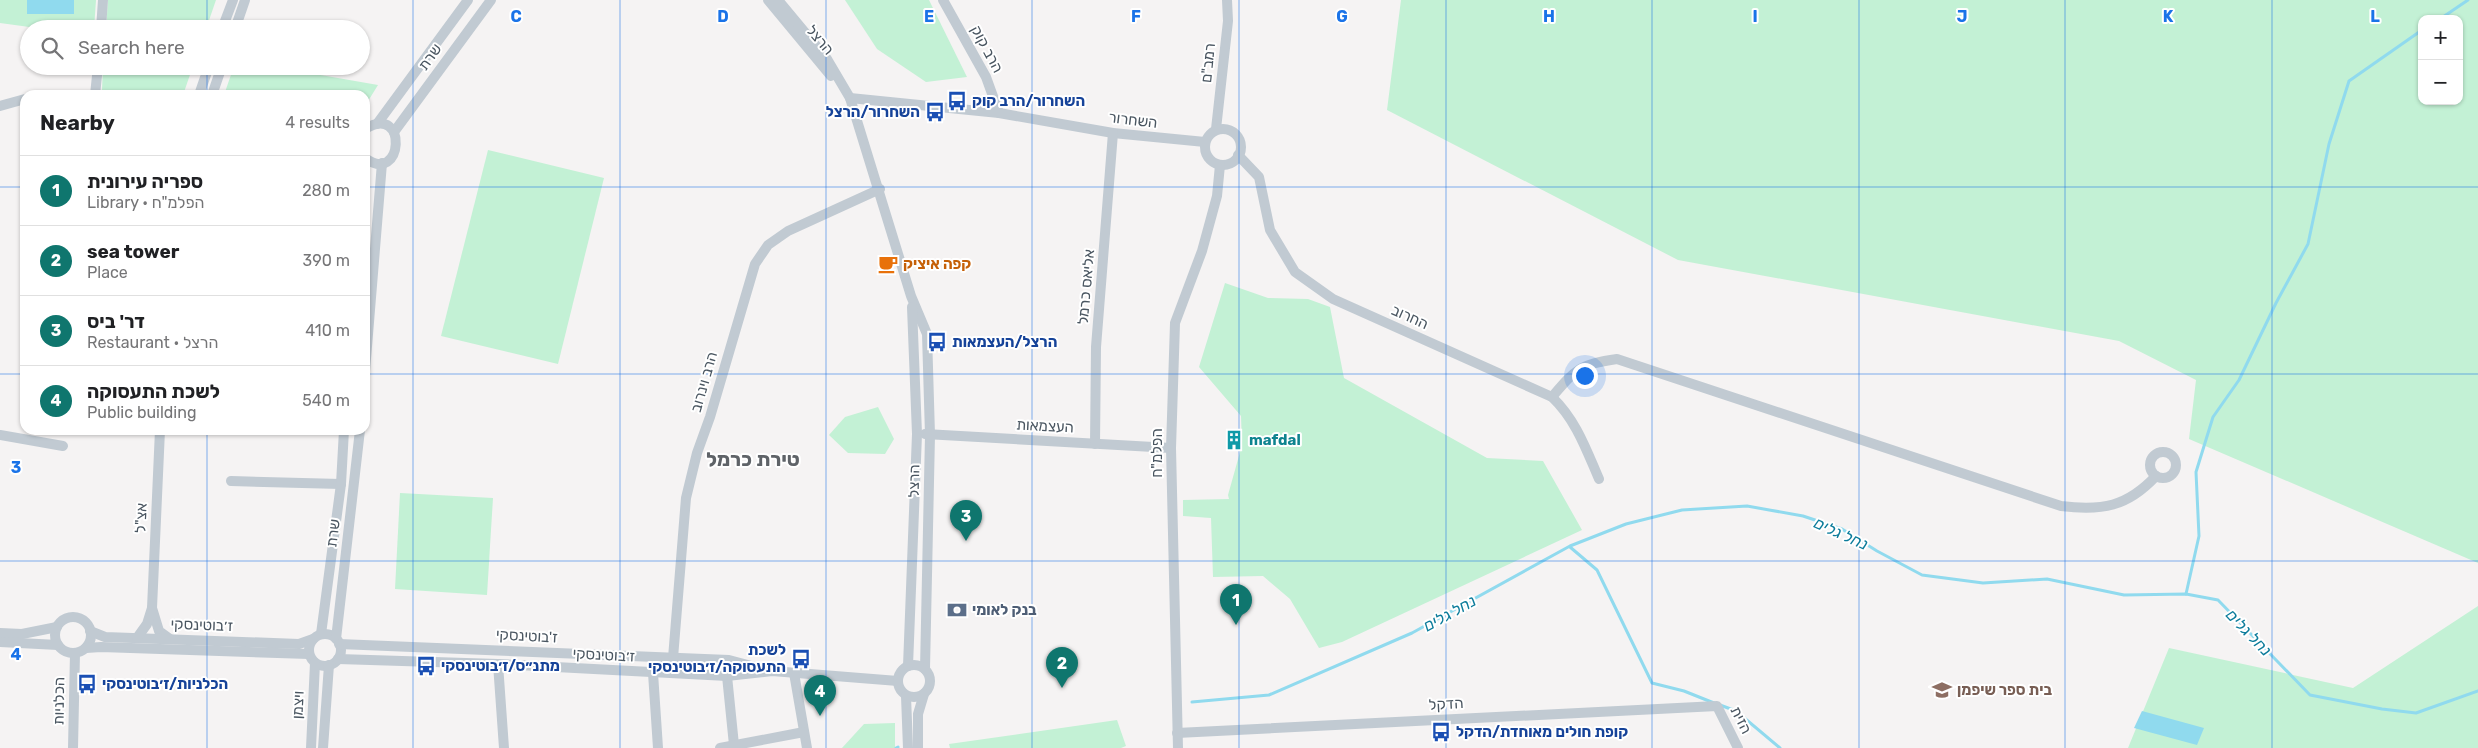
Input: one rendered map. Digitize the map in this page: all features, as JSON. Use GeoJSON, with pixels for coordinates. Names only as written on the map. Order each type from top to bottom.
{"type":"FeatureCollection","features":[{"type":"Feature","properties":{"kind":"street"},"geometry":{"type":"LineString","coordinates":[[102,20],[103,0]]}},
{"type":"Feature","properties":{"kind":"street"},"geometry":{"type":"LineString","coordinates":[[225,20],[232,0]]}},
{"type":"Feature","properties":{"kind":"street"},"geometry":{"type":"LineString","coordinates":[[238,20],[245,0]]}},
{"type":"Feature","properties":{"kind":"street","name":"שרת"},"geometry":{"type":"LineString","coordinates":[[377,124],[468,0]]}},
{"type":"Feature","properties":{"kind":"street","name":"שרת"},"geometry":{"type":"LineString","coordinates":[[394,132],[491,0]]}},
{"type":"Feature","properties":{"kind":"street","name":"הרצל"},"geometry":{"type":"LineString","coordinates":[[768,0],[850,98]]}},
{"type":"Feature","properties":{"kind":"street","name":"הרצל"},"geometry":{"type":"LineString","coordinates":[[778,0],[827,59],[850,98],[880,189],[911,296],[927,334],[930,435],[925,669]]}},
{"type":"Feature","properties":{"kind":"street","name":"הרב קוק"},"geometry":{"type":"LineString","coordinates":[[943,0],[986,77],[999,114]]}},
{"type":"Feature","properties":{"kind":"street","name":"רמב\"ם"},"geometry":{"type":"LineString","coordinates":[[1216,129],[1228,21],[1227,0]]}},
{"type":"Feature","properties":{"kind":"street"},"geometry":{"type":"LineString","coordinates":[[96,90],[97,75]]}},
{"type":"Feature","properties":{"kind":"street"},"geometry":{"type":"LineString","coordinates":[[201,90],[206,75]]}},
{"type":"Feature","properties":{"kind":"street"},"geometry":{"type":"LineString","coordinates":[[214,90],[219,75]]}},
{"type":"Feature","properties":{"kind":"street","name":"השחרור"},"geometry":{"type":"LineString","coordinates":[[850,98],[999,114],[1113,133],[1205,142]]}},
{"type":"Feature","properties":{"kind":"street"},"geometry":{"type":"LineString","coordinates":[[0,106],[20,100]]}},
{"type":"Feature","properties":{"kind":"street"},"geometry":{"type":"LineString","coordinates":[[370,127],[377,124],[384,125],[394,132],[397,144],[393,156],[382,163],[370,160]]}},
{"type":"Feature","properties":{"kind":"street"},"geometry":{"type":"LineString","coordinates":[[1216,129],[1228,130],[1236,135],[1240,147],[1238,155],[1231,163],[1220,164],[1210,159],[1205,148],[1205,142],[1216,129]]}},
{"type":"Feature","properties":{"kind":"street","name":"אליאס כרמל"},"geometry":{"type":"LineString","coordinates":[[1095,444],[1096,347],[1113,133]]}},
{"type":"Feature","properties":{"kind":"street","name":"החרוב"},"geometry":{"type":"LineString","coordinates":[[1238,155],[1259,177],[1270,230],[1295,272],[1333,299],[1552,397],[1566,411],[1582,437],[1599,480]]}},
{"type":"Feature","properties":{"kind":"street"},"geometry":{"type":"LineString","coordinates":[[370,310],[382,163]]}},
{"type":"Feature","properties":{"kind":"street","name":"הפלמ\"ח"},"geometry":{"type":"LineString","coordinates":[[1178,748],[1171,448],[1175,323],[1202,251],[1216,196],[1220,164]]}},
{"type":"Feature","properties":{"kind":"street","name":"הרב וינרוב"},"geometry":{"type":"LineString","coordinates":[[673,658],[686,498],[697,453],[755,264],[768,245],[788,231],[880,189]]}},
{"type":"Feature","properties":{"kind":"street","name":"הרצל"},"geometry":{"type":"LineString","coordinates":[[908,666],[917,434],[911,296]]}},
{"type":"Feature","properties":{"kind":"street"},"geometry":{"type":"LineString","coordinates":[[1552,397],[1571,375],[1590,362],[1616,359],[2061,506],[2092,510],[2122,502],[2142,490],[2156,476]]}},
{"type":"Feature","properties":{"kind":"street","name":"העצמאות"},"geometry":{"type":"LineString","coordinates":[[917,434],[1171,448]]}},
{"type":"Feature","properties":{"kind":"street"},"geometry":{"type":"LineString","coordinates":[[0,435],[63,446]]}},
{"type":"Feature","properties":{"kind":"street","name":"אצ\"ל"},"geometry":{"type":"LineString","coordinates":[[137,638],[147,624],[152,608],[160,435]]}},
{"type":"Feature","properties":{"kind":"street","name":"שרת"},"geometry":{"type":"LineString","coordinates":[[317,637],[340,484],[344,435]]}},
{"type":"Feature","properties":{"kind":"street","name":"שרת"},"geometry":{"type":"LineString","coordinates":[[337,641],[359,435]]}},
{"type":"Feature","properties":{"kind":"street"},"geometry":{"type":"LineString","coordinates":[[231,481],[340,484]]}},
{"type":"Feature","properties":{"kind":"street","name":"אצ\"ל"},"geometry":{"type":"LineString","coordinates":[[152,608],[159,631],[170,640]]}},
{"type":"Feature","properties":{"kind":"street"},"geometry":{"type":"LineString","coordinates":[[74,617],[85,622],[90,630],[91,638],[86,648],[75,653],[63,651],[58,646],[55,636],[57,627],[63,620],[74,617]]}},
{"type":"Feature","properties":{"kind":"street"},"geometry":{"type":"LineString","coordinates":[[0,633],[27,634],[57,627]]}},
{"type":"Feature","properties":{"kind":"street","name":"ז׳בוטינסקי"},"geometry":{"type":"LineString","coordinates":[[90,630],[105,637],[298,644],[317,637]]}},
{"type":"Feature","properties":{"kind":"street"},"geometry":{"type":"LineString","coordinates":[[317,637],[337,641],[340,649],[338,659],[329,665],[312,658],[310,644],[317,637]]}},
{"type":"Feature","properties":{"kind":"street","name":"ז'בוטינסקי"},"geometry":{"type":"LineString","coordinates":[[337,641],[729,660],[772,671]]}},
{"type":"Feature","properties":{"kind":"street"},"geometry":{"type":"LineString","coordinates":[[0,642],[58,646]]}},
{"type":"Feature","properties":{"kind":"street","name":"ז׳בוטינסקי"},"geometry":{"type":"LineString","coordinates":[[86,648],[101,647],[312,658]]}},
{"type":"Feature","properties":{"kind":"street","name":"הכלניות"},"geometry":{"type":"LineString","coordinates":[[74,748],[75,653]]}},
{"type":"Feature","properties":{"kind":"street","name":"ויצמן"},"geometry":{"type":"LineString","coordinates":[[311,748],[312,658]]}},
{"type":"Feature","properties":{"kind":"street","name":"ז׳בוטינסקי"},"geometry":{"type":"LineString","coordinates":[[338,659],[498,664],[727,676],[772,671],[898,680]]}},
{"type":"Feature","properties":{"kind":"street"},"geometry":{"type":"LineString","coordinates":[[498,664],[504,748]]}},
{"type":"Feature","properties":{"kind":"street","name":"ויצמן"},"geometry":{"type":"LineString","coordinates":[[324,748],[329,665]]}},
{"type":"Feature","properties":{"kind":"street"},"geometry":{"type":"LineString","coordinates":[[908,748],[906,696],[899,688],[898,680],[902,670],[908,666],[917,665],[925,669],[930,682],[918,714],[918,748]]}},
{"type":"Feature","properties":{"kind":"street"},"geometry":{"type":"LineString","coordinates":[[653,673],[658,748]]}},
{"type":"Feature","properties":{"kind":"street"},"geometry":{"type":"LineString","coordinates":[[794,673],[807,748]]}},
{"type":"Feature","properties":{"kind":"street"},"geometry":{"type":"LineString","coordinates":[[727,676],[734,745]]}},
{"type":"Feature","properties":{"kind":"street"},"geometry":{"type":"LineString","coordinates":[[906,696],[915,697],[924,694]]}},
{"type":"Feature","properties":{"kind":"street","name":"הדקל"},"geometry":{"type":"LineString","coordinates":[[1177,734],[1717,706]]}},
{"type":"Feature","properties":{"kind":"street","name":"הזית"},"geometry":{"type":"LineString","coordinates":[[1717,706],[1738,748]]}},
{"type":"Feature","properties":{"kind":"street"},"geometry":{"type":"LineString","coordinates":[[720,748],[804,732]]}},
{"type":"Feature","properties":{"kind":"green space"},"geometry":{"type":"Polygon","coordinates":[[[0,0],[96,0],[95,20],[20,20],[20,26],[0,23],[0,0]]]}},
{"type":"Feature","properties":{"kind":"green space"},"geometry":{"type":"Polygon","coordinates":[[[108,0],[216,0],[209,20],[107,20],[108,0]]]}},
{"type":"Feature","properties":{"kind":"green space"},"geometry":{"type":"Polygon","coordinates":[[[845,0],[929,0],[967,77],[926,82],[877,49],[845,0]]]}},
{"type":"Feature","properties":{"kind":"green space"},"geometry":{"type":"Polygon","coordinates":[[[1401,0],[2478,0],[2478,563],[2189,439],[2196,380],[2119,341],[1678,260],[1387,110],[1401,0]]]}},
{"type":"Feature","properties":{"kind":"green space"},"geometry":{"type":"Polygon","coordinates":[[[103,75],[190,75],[185,90],[102,90],[103,75]]]}},
{"type":"Feature","properties":{"kind":"green space"},"geometry":{"type":"Polygon","coordinates":[[[231,75],[321,75],[378,85],[370,98],[370,90],[226,90],[231,75]]]}},
{"type":"Feature","properties":{"kind":"green space"},"geometry":{"type":"Polygon","coordinates":[[[488,150],[604,178],[558,364],[441,336],[488,150]]]}},
{"type":"Feature","properties":{"kind":"green space"},"geometry":{"type":"Polygon","coordinates":[[[1225,283],[1268,298],[1308,299],[1330,307],[1344,378],[1487,458],[1543,461],[1582,530],[1342,642],[1319,648],[1290,599],[1263,576],[1213,577],[1211,518],[1183,516],[1183,500],[1229,499],[1228,495],[1242,445],[1241,416],[1199,367],[1225,283]]]}},
{"type":"Feature","properties":{"kind":"green space"},"geometry":{"type":"Polygon","coordinates":[[[878,407],[894,439],[885,454],[848,453],[829,435],[845,417],[878,407]]]}},
{"type":"Feature","properties":{"kind":"green space"},"geometry":{"type":"Polygon","coordinates":[[[400,493],[493,498],[487,595],[395,589],[400,493]]]}},
{"type":"Feature","properties":{"kind":"green space"},"geometry":{"type":"Polygon","coordinates":[[[2478,606],[2478,748],[2128,748],[2169,648],[2353,688],[2478,606]]]}},
{"type":"Feature","properties":{"kind":"green space"},"geometry":{"type":"Polygon","coordinates":[[[1117,720],[1126,746],[1121,748],[950,748],[949,744],[1117,720]]]}},
{"type":"Feature","properties":{"kind":"green space"},"geometry":{"type":"Polygon","coordinates":[[[895,723],[895,748],[842,748],[864,724],[895,723]]]}},
{"type":"Feature","properties":{"kind":"water"},"geometry":{"type":"Polygon","coordinates":[[[27,0],[74,0],[74,14],[27,14],[27,0]]]}},
{"type":"Feature","properties":{"kind":"water"},"geometry":{"type":"Polygon","coordinates":[[[2142,711],[2204,728],[2197,745],[2134,728],[2142,711]]]}},
{"type":"Feature","properties":{"kind":"waterway"},"geometry":{"type":"LineString","coordinates":[[2446,15],[2468,0]]}},
{"type":"Feature","properties":{"kind":"waterway"},"geometry":{"type":"LineString","coordinates":[[2186,594],[2199,536],[2196,472],[2213,417],[2239,380],[2276,303],[2308,244],[2329,144],[2349,81],[2418,33]]}},
{"type":"Feature","properties":{"kind":"waterway","name":"נחל גלים"},"geometry":{"type":"LineString","coordinates":[[1192,702],[1269,695],[1412,633],[1570,546],[1626,524],[1682,510],[1747,506],[1803,516],[1842,529],[1877,551],[1922,575],[1983,583],[2047,579],[2124,595],[2186,594],[2218,600],[2310,695],[2382,709],[2416,713],[2478,691]]}},
{"type":"Feature","properties":{"kind":"waterway"},"geometry":{"type":"LineString","coordinates":[[1570,547],[1597,570],[1652,683],[1684,691],[1714,703]]}},
{"type":"Feature","properties":{"kind":"waterway"},"geometry":{"type":"LineString","coordinates":[[1720,705],[1736,711],[1780,748]]}},
{"type":"Feature","properties":{"kind":"place","name":"השחרור/הרב קוק"},"geometry":{"type":"Point","coordinates":[957,101]}},
{"type":"Feature","properties":{"kind":"place","name":"השחרור/הרצל"},"geometry":{"type":"Point","coordinates":[935,112]}},
{"type":"Feature","properties":{"kind":"place","name":"קפה איציק"},"geometry":{"type":"Point","coordinates":[888,264]}},
{"type":"Feature","properties":{"kind":"place","name":"הרצל/העצמאות"},"geometry":{"type":"Point","coordinates":[937,342]}},
{"type":"Feature","properties":{"kind":"place","name":"mafdal"},"geometry":{"type":"Point","coordinates":[1234,440]}},
{"type":"Feature","properties":{"kind":"place","name":"דר' ביס"},"geometry":{"type":"Point","coordinates":[966,541]}},
{"type":"Feature","properties":{"kind":"place","name":"בנק לאומי"},"geometry":{"type":"Point","coordinates":[957,610]}},
{"type":"Feature","properties":{"kind":"place","name":"ספריה עירונית"},"geometry":{"type":"Point","coordinates":[1236,625]}},
{"type":"Feature","properties":{"kind":"place","name":"לשכת התעסוקה/ז׳בוטינסקי"},"geometry":{"type":"Point","coordinates":[801,659]}},
{"type":"Feature","properties":{"kind":"place","name":"מתנ״ס/ז׳בוטינסקי"},"geometry":{"type":"Point","coordinates":[426,666]}},
{"type":"Feature","properties":{"kind":"place","name":"הכלניות/ז׳בוטינסקי"},"geometry":{"type":"Point","coordinates":[87,684]}},
{"type":"Feature","properties":{"kind":"place","name":"sea tower"},"geometry":{"type":"Point","coordinates":[1062,688]}},
{"type":"Feature","properties":{"kind":"place","name":"בית ספר שיפמן"},"geometry":{"type":"Point","coordinates":[1942,690]}},
{"type":"Feature","properties":{"kind":"place","name":"לשכת התעסוקה"},"geometry":{"type":"Point","coordinates":[820,716]}},
{"type":"Feature","properties":{"kind":"place","name":"קופת חולים מאוחדת/הדקל"},"geometry":{"type":"Point","coordinates":[1441,732]}},
{"type":"Feature","properties":{"kind":"district","name":"טירת כרמל"},"geometry":{"type":"Point","coordinates":[753,459]}}]}
